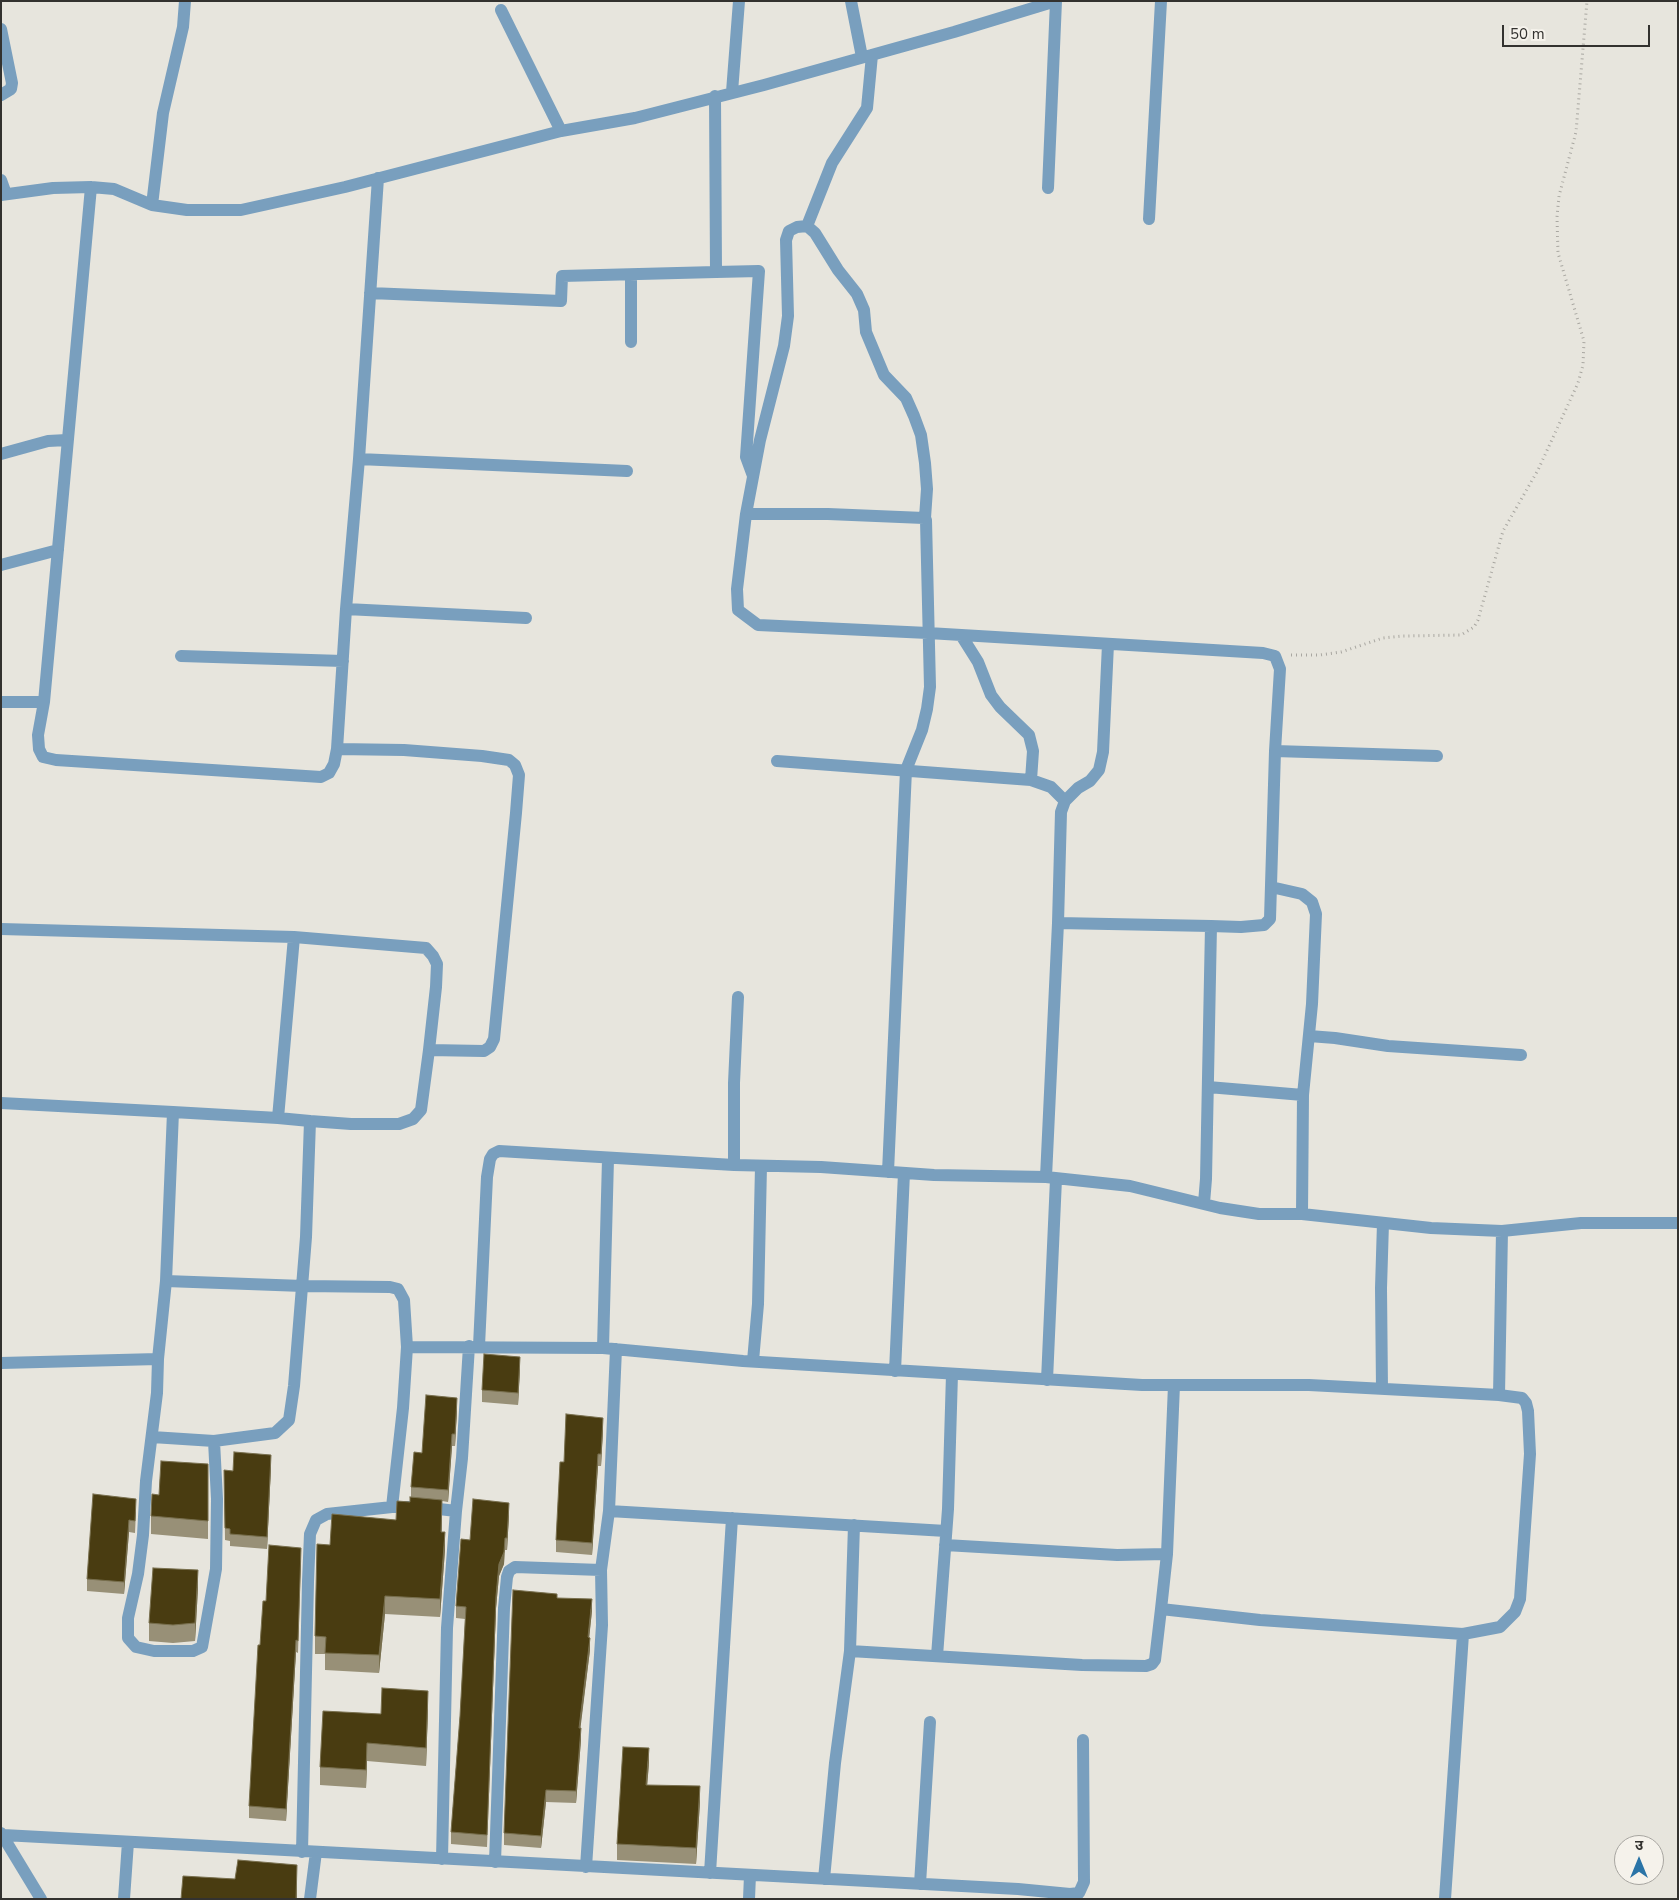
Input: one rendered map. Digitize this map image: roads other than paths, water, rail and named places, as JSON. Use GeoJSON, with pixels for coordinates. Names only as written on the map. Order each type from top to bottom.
{"type":"FeatureCollection","features":[{"type":"Feature","properties":{"kind":"street"},"geometry":{"type":"LineString","coordinates":[[152,204],[163,113],[183,27],[185,1]]}},
{"type":"Feature","properties":{"kind":"street"},"geometry":{"type":"LineString","coordinates":[[732,92],[739,1]]}},
{"type":"Feature","properties":{"kind":"street"},"geometry":{"type":"LineString","coordinates":[[807,226],[832,163],[866,108],[867,56],[851,1]]}},
{"type":"Feature","properties":{"kind":"street"},"geometry":{"type":"LineString","coordinates":[[1,180],[3,194],[91,186],[114,189],[152,204],[187,210],[241,210],[345,187],[561,131],[635,118],[764,85],[1056,1],[1048,188]]}},
{"type":"Feature","properties":{"kind":"street"},"geometry":{"type":"LineString","coordinates":[[1149,219],[1161,1]]}},
{"type":"Feature","properties":{"kind":"street"},"geometry":{"type":"LineString","coordinates":[[501,10],[561,131]]}},
{"type":"Feature","properties":{"kind":"street"},"geometry":{"type":"LineString","coordinates":[[1,30],[12,83],[11,90],[1,95]]}},
{"type":"Feature","properties":{"kind":"street"},"geometry":{"type":"LineString","coordinates":[[715,96],[716,272]]}},
{"type":"Feature","properties":{"kind":"street"},"geometry":{"type":"LineString","coordinates":[[91,186],[44,702],[38,735],[39,749],[44,757],[56,760],[321,776],[328,773],[334,764],[337,749],[378,178]]}},
{"type":"Feature","properties":{"kind":"street"},"geometry":{"type":"LineString","coordinates":[[888,1172],[906,770],[922,730],[930,687],[928,633],[925,518],[927,489],[925,463],[921,435],[914,416],[906,398],[884,375],[866,332],[864,310],[858,294],[838,270],[815,233],[807,226],[797,227],[789,231],[786,240],[788,316],[784,346],[760,440],[746,514],[737,589],[738,610],[758,625],[928,633],[1263,653],[1275,656],[1280,669],[1275,751],[1270,919],[1264,925],[1241,927],[1058,923]]}},
{"type":"Feature","properties":{"kind":"street"},"geometry":{"type":"LineString","coordinates":[[370,293],[560,301],[562,276],[759,271],[746,456],[753,476]]}},
{"type":"Feature","properties":{"kind":"street"},"geometry":{"type":"LineString","coordinates":[[630,275],[630,342]]}},
{"type":"Feature","properties":{"kind":"street"},"geometry":{"type":"LineString","coordinates":[[1,454],[48,442],[68,440]]}},
{"type":"Feature","properties":{"kind":"street"},"geometry":{"type":"LineString","coordinates":[[359,459],[627,471]]}},
{"type":"Feature","properties":{"kind":"street"},"geometry":{"type":"LineString","coordinates":[[746,514],[828,514],[925,518]]}},
{"type":"Feature","properties":{"kind":"street"},"geometry":{"type":"LineString","coordinates":[[1,565],[58,550]]}},
{"type":"Feature","properties":{"kind":"street"},"geometry":{"type":"LineString","coordinates":[[346,608],[526,618]]}},
{"type":"Feature","properties":{"kind":"street"},"geometry":{"type":"LineString","coordinates":[[961,635],[978,662],[991,695],[1000,707],[1028,735],[1033,751],[1031,780]]}},
{"type":"Feature","properties":{"kind":"street"},"geometry":{"type":"LineString","coordinates":[[1047,1380],[1061,812],[1065,801],[1078,788],[1090,781],[1099,770],[1103,752],[1108,644]]}},
{"type":"Feature","properties":{"kind":"street"},"geometry":{"type":"LineString","coordinates":[[181,656],[344,662]]}},
{"type":"Feature","properties":{"kind":"street"},"geometry":{"type":"LineString","coordinates":[[1,702],[44,702]]}},
{"type":"Feature","properties":{"kind":"street"},"geometry":{"type":"LineString","coordinates":[[337,749],[404,750],[509,760],[515,765],[519,775],[512,868],[506,907],[494,1039],[490,1048],[484,1051],[429,1050]]}},
{"type":"Feature","properties":{"kind":"street"},"geometry":{"type":"LineString","coordinates":[[1275,751],[1437,756]]}},
{"type":"Feature","properties":{"kind":"street"},"geometry":{"type":"LineString","coordinates":[[777,761],[1031,780],[1050,787],[1065,801]]}},
{"type":"Feature","properties":{"kind":"street"},"geometry":{"type":"LineString","coordinates":[[1271,887],[1302,894],[1312,902],[1316,914],[1312,1004],[1304,1095],[1302,1214]]}},
{"type":"Feature","properties":{"kind":"street"},"geometry":{"type":"LineString","coordinates":[[1204,1203],[1211,926]]}},
{"type":"Feature","properties":{"kind":"street"},"geometry":{"type":"LineString","coordinates":[[1,930],[294,937],[426,948],[437,964],[436,987],[421,1110],[413,1119],[399,1124],[351,1124],[278,1118],[1,1103]]}},
{"type":"Feature","properties":{"kind":"street"},"geometry":{"type":"LineString","coordinates":[[278,1118],[294,937]]}},
{"type":"Feature","properties":{"kind":"street"},"geometry":{"type":"LineString","coordinates":[[734,1166],[734,1083],[738,998]]}},
{"type":"Feature","properties":{"kind":"street"},"geometry":{"type":"LineString","coordinates":[[1309,1036],[1388,1046],[1520,1055]]}},
{"type":"Feature","properties":{"kind":"street"},"geometry":{"type":"LineString","coordinates":[[1208,1087],[1304,1095]]}},
{"type":"Feature","properties":{"kind":"street"},"geometry":{"type":"LineString","coordinates":[[173,1112],[166,1281],[158,1359],[157,1393],[138,1574],[128,1618],[128,1638],[136,1647],[154,1652],[193,1652],[202,1647],[216,1569],[217,1498],[214,1441]]}},
{"type":"Feature","properties":{"kind":"street"},"geometry":{"type":"LineString","coordinates":[[152,1437],[214,1441],[275,1434],[289,1420],[303,1286],[310,1121]]}},
{"type":"Feature","properties":{"kind":"street"},"geometry":{"type":"LineString","coordinates":[[442,1859],[446,1628],[456,1511],[474,1346],[487,1177],[492,1154],[499,1151],[734,1166],[820,1167],[904,1173],[1051,1178],[1130,1186],[1220,1208],[1259,1214],[1302,1214],[1383,1223],[1502,1232],[1581,1223],[1678,1223]]}},
{"type":"Feature","properties":{"kind":"street"},"geometry":{"type":"LineString","coordinates":[[586,1866],[602,1625],[601,1570],[609,1511],[608,1159]]}},
{"type":"Feature","properties":{"kind":"street"},"geometry":{"type":"LineString","coordinates":[[753,1361],[758,1304],[761,1166]]}},
{"type":"Feature","properties":{"kind":"street"},"geometry":{"type":"LineString","coordinates":[[895,1371],[904,1173]]}},
{"type":"Feature","properties":{"kind":"street"},"geometry":{"type":"LineString","coordinates":[[1382,1389],[1381,1288],[1383,1223]]}},
{"type":"Feature","properties":{"kind":"street"},"geometry":{"type":"LineString","coordinates":[[1499,1395],[1502,1232]]}},
{"type":"Feature","properties":{"kind":"street"},"geometry":{"type":"LineString","coordinates":[[166,1281],[390,1287],[398,1289],[404,1300],[407,1346],[403,1408],[392,1507]]}},
{"type":"Feature","properties":{"kind":"street"},"geometry":{"type":"LineString","coordinates":[[407,1346],[610,1348],[753,1361],[1047,1380],[1142,1385],[1309,1385],[1499,1395],[1522,1398],[1526,1403],[1530,1454],[1520,1599],[1515,1612],[1500,1627],[1463,1634],[1260,1620],[1161,1609]]}},
{"type":"Feature","properties":{"kind":"street"},"geometry":{"type":"LineString","coordinates":[[1,1363],[158,1359]]}},
{"type":"Feature","properties":{"kind":"street"},"geometry":{"type":"LineString","coordinates":[[936,1656],[946,1530],[952,1374]]}},
{"type":"Feature","properties":{"kind":"street"},"geometry":{"type":"LineString","coordinates":[[850,1651],[1082,1665],[1146,1666],[1152,1664],[1155,1660],[1167,1554],[1174,1385]]}},
{"type":"Feature","properties":{"kind":"street"},"geometry":{"type":"LineString","coordinates":[[302,1852],[310,1534],[316,1520],[326,1514],[392,1507],[422,1507],[456,1511]]}},
{"type":"Feature","properties":{"kind":"street"},"geometry":{"type":"LineString","coordinates":[[609,1511],[946,1530]]}},
{"type":"Feature","properties":{"kind":"street"},"geometry":{"type":"LineString","coordinates":[[710,1873],[732,1518]]}},
{"type":"Feature","properties":{"kind":"street"},"geometry":{"type":"LineString","coordinates":[[824,1879],[850,1651],[854,1525]]}},
{"type":"Feature","properties":{"kind":"street"},"geometry":{"type":"LineString","coordinates":[[945,1545],[1117,1555],[1167,1554]]}},
{"type":"Feature","properties":{"kind":"street"},"geometry":{"type":"LineString","coordinates":[[495,1862],[507,1577],[515,1567],[601,1570]]}},
{"type":"Feature","properties":{"kind":"street"},"geometry":{"type":"LineString","coordinates":[[1445,1899],[1463,1634]]}},
{"type":"Feature","properties":{"kind":"street"},"geometry":{"type":"LineString","coordinates":[[920,1884],[930,1722]]}},
{"type":"Feature","properties":{"kind":"street"},"geometry":{"type":"LineString","coordinates":[[2,1834],[302,1852],[1018,1889],[1070,1894],[1079,1893],[1084,1882],[1083,1740]]}},
{"type":"Feature","properties":{"kind":"street"},"geometry":{"type":"LineString","coordinates":[[2,1834],[42,1899]]}},
{"type":"Feature","properties":{"kind":"street"},"geometry":{"type":"LineString","coordinates":[[124,1899],[128,1842]]}},
{"type":"Feature","properties":{"kind":"street"},"geometry":{"type":"LineString","coordinates":[[310,1899],[316,1852]]}},
{"type":"Feature","properties":{"kind":"street"},"geometry":{"type":"LineString","coordinates":[[749,1899],[750,1875]]}}]}
